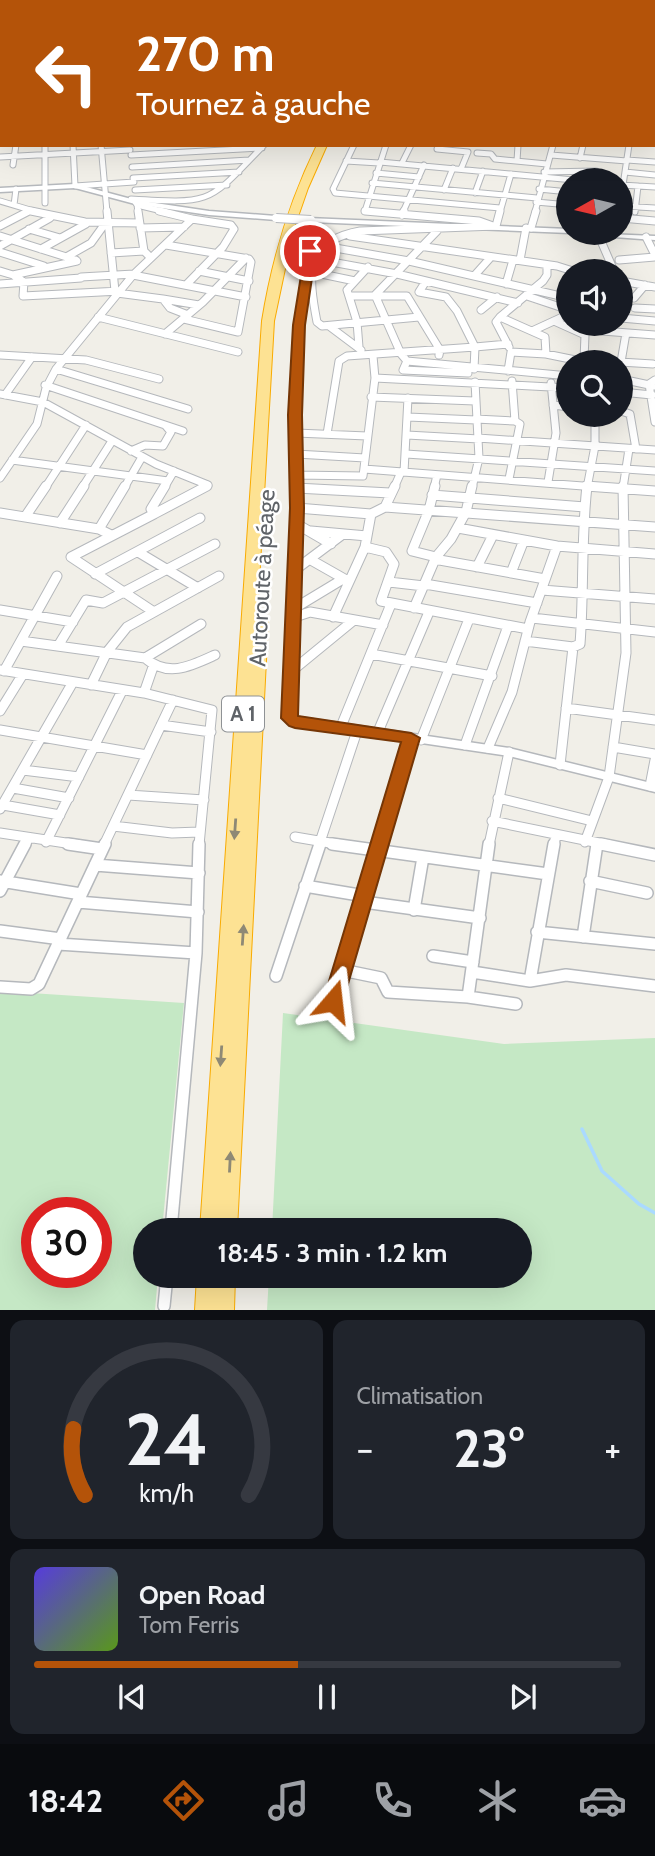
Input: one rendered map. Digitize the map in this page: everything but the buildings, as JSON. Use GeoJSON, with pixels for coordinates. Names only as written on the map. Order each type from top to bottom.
{"type":"FeatureCollection","features":[{"type":"Feature","properties":{"kind":"highway","name":"A 1"},"geometry":{"type":"LineString","coordinates":[[212,1218],[268,321],[284,237],[298,195],[321,147]]}},
{"type":"Feature","properties":{"kind":"highway","name":"Autoroute à péage"},"geometry":{"type":"LineString","coordinates":[[227,1218],[277,321],[283,275],[295,225],[307,192],[330,147]]}},
{"type":"Feature","properties":{"kind":"highway"},"geometry":{"type":"LineString","coordinates":[[206,1310],[207,1288]]}},
{"type":"Feature","properties":{"kind":"highway"},"geometry":{"type":"LineString","coordinates":[[222,1310],[223,1288]]}},
{"type":"Feature","properties":{"kind":"street"},"geometry":{"type":"LineString","coordinates":[[13,165],[16,147]]}},
{"type":"Feature","properties":{"kind":"street"},"geometry":{"type":"LineString","coordinates":[[45,147],[46,203]]}},
{"type":"Feature","properties":{"kind":"street"},"geometry":{"type":"LineString","coordinates":[[0,157],[73,149],[241,147]]}},
{"type":"Feature","properties":{"kind":"street"},"geometry":{"type":"LineString","coordinates":[[136,202],[183,202],[210,196],[227,185],[262,147]]}},
{"type":"Feature","properties":{"kind":"street"},"geometry":{"type":"LineString","coordinates":[[353,147],[334,191],[500,208]]}},
{"type":"Feature","properties":{"kind":"street"},"geometry":{"type":"LineString","coordinates":[[385,147],[365,211],[479,221],[494,226]]}},
{"type":"Feature","properties":{"kind":"street"},"geometry":{"type":"LineString","coordinates":[[402,163],[410,147]]}},
{"type":"Feature","properties":{"kind":"street"},"geometry":{"type":"LineString","coordinates":[[402,215],[419,177],[438,147],[491,154]]}},
{"type":"Feature","properties":{"kind":"street"},"geometry":{"type":"LineString","coordinates":[[477,153],[479,147]]}},
{"type":"Feature","properties":{"kind":"street"},"geometry":{"type":"LineString","coordinates":[[492,147],[491,154],[495,159],[517,161],[556,174]]}},
{"type":"Feature","properties":{"kind":"street"},"geometry":{"type":"LineString","coordinates":[[517,161],[518,147]]}},
{"type":"Feature","properties":{"kind":"street"},"geometry":{"type":"LineString","coordinates":[[506,284],[529,228],[553,147]]}},
{"type":"Feature","properties":{"kind":"street"},"geometry":{"type":"LineString","coordinates":[[580,158],[583,147]]}},
{"type":"Feature","properties":{"kind":"street"},"geometry":{"type":"LineString","coordinates":[[626,168],[629,147]]}},
{"type":"Feature","properties":{"kind":"street"},"geometry":{"type":"LineString","coordinates":[[102,148],[106,225],[117,292]]}},
{"type":"Feature","properties":{"kind":"street"},"geometry":{"type":"LineString","coordinates":[[73,149],[75,186]]}},
{"type":"Feature","properties":{"kind":"street"},"geometry":{"type":"LineString","coordinates":[[168,149],[174,188]]}},
{"type":"Feature","properties":{"kind":"street"},"geometry":{"type":"LineString","coordinates":[[130,150],[144,251],[150,257]]}},
{"type":"Feature","properties":{"kind":"street"},"geometry":{"type":"LineString","coordinates":[[461,169],[468,152]]}},
{"type":"Feature","properties":{"kind":"street"},"geometry":{"type":"LineString","coordinates":[[551,155],[655,162]]}},
{"type":"Feature","properties":{"kind":"street"},"geometry":{"type":"LineString","coordinates":[[132,167],[249,160]]}},
{"type":"Feature","properties":{"kind":"street"},"geometry":{"type":"LineString","coordinates":[[346,161],[402,163],[511,174],[556,171]]}},
{"type":"Feature","properties":{"kind":"street"},"geometry":{"type":"LineString","coordinates":[[208,163],[212,185]]}},
{"type":"Feature","properties":{"kind":"street"},"geometry":{"type":"LineString","coordinates":[[444,190],[453,168]]}},
{"type":"Feature","properties":{"kind":"street"},"geometry":{"type":"LineString","coordinates":[[475,193],[483,171]]}},
{"type":"Feature","properties":{"kind":"street"},"geometry":{"type":"LineString","coordinates":[[0,190],[239,172]]}},
{"type":"Feature","properties":{"kind":"street"},"geometry":{"type":"LineString","coordinates":[[376,173],[419,177]]}},
{"type":"Feature","properties":{"kind":"street"},"geometry":{"type":"LineString","coordinates":[[634,173],[655,175]]}},
{"type":"Feature","properties":{"kind":"street"},"geometry":{"type":"LineString","coordinates":[[494,226],[511,174]]}},
{"type":"Feature","properties":{"kind":"street"},"geometry":{"type":"LineString","coordinates":[[372,183],[504,195],[556,203]]}},
{"type":"Feature","properties":{"kind":"street"},"geometry":{"type":"LineString","coordinates":[[135,190],[227,185]]}},
{"type":"Feature","properties":{"kind":"street"},"geometry":{"type":"LineString","coordinates":[[75,186],[136,202],[209,213],[311,220],[556,229]]}},
{"type":"Feature","properties":{"kind":"street"},"geometry":{"type":"LineString","coordinates":[[634,186],[655,187]]}},
{"type":"Feature","properties":{"kind":"street"},"geometry":{"type":"LineString","coordinates":[[638,186],[634,219],[655,221]]}},
{"type":"Feature","properties":{"kind":"street"},"geometry":{"type":"LineString","coordinates":[[14,205],[16,189]]}},
{"type":"Feature","properties":{"kind":"street"},"geometry":{"type":"LineString","coordinates":[[539,189],[556,191]]}},
{"type":"Feature","properties":{"kind":"street"},"geometry":{"type":"LineString","coordinates":[[136,202],[192,219],[233,226],[231,236],[186,285]]}},
{"type":"Feature","properties":{"kind":"street"},"geometry":{"type":"LineString","coordinates":[[1,203],[50,218],[86,224],[184,228]]}},
{"type":"Feature","properties":{"kind":"street"},"geometry":{"type":"LineString","coordinates":[[636,207],[655,208]]}},
{"type":"Feature","properties":{"kind":"street"},"geometry":{"type":"LineString","coordinates":[[0,226],[29,211]]}},
{"type":"Feature","properties":{"kind":"street"},"geometry":{"type":"LineString","coordinates":[[0,246],[50,218]]}},
{"type":"Feature","properties":{"kind":"street"},"geometry":{"type":"LineString","coordinates":[[0,478],[33,431],[43,402],[45,385],[56,369],[117,292],[192,219]]}},
{"type":"Feature","properties":{"kind":"street"},"geometry":{"type":"LineString","coordinates":[[41,248],[86,224]]}},
{"type":"Feature","properties":{"kind":"street"},"geometry":{"type":"LineString","coordinates":[[68,256],[91,243],[106,225]]}},
{"type":"Feature","properties":{"kind":"street"},"geometry":{"type":"LineString","coordinates":[[494,226],[471,230],[366,231],[341,234],[314,244],[308,263],[299,325],[291,720],[488,748],[653,787],[655,760]]}},
{"type":"Feature","properties":{"kind":"street"},"geometry":{"type":"LineString","coordinates":[[29,229],[60,238]]}},
{"type":"Feature","properties":{"kind":"street"},"geometry":{"type":"LineString","coordinates":[[374,295],[438,231]]}},
{"type":"Feature","properties":{"kind":"street"},"geometry":{"type":"LineString","coordinates":[[341,234],[556,267]]}},
{"type":"Feature","properties":{"kind":"street"},"geometry":{"type":"LineString","coordinates":[[0,236],[77,261],[81,292]]}},
{"type":"Feature","properties":{"kind":"street"},"geometry":{"type":"LineString","coordinates":[[628,259],[655,256],[651,238]]}},
{"type":"Feature","properties":{"kind":"street"},"geometry":{"type":"LineString","coordinates":[[324,241],[556,295]]}},
{"type":"Feature","properties":{"kind":"street"},"geometry":{"type":"LineString","coordinates":[[296,475],[360,478],[363,477],[365,469],[370,397],[375,378],[369,355],[329,326],[317,322],[312,272],[324,241]]}},
{"type":"Feature","properties":{"kind":"street"},"geometry":{"type":"LineString","coordinates":[[163,299],[166,305],[186,317],[237,332],[251,262],[246,258],[218,252],[166,245]]}},
{"type":"Feature","properties":{"kind":"street"},"geometry":{"type":"LineString","coordinates":[[111,253],[144,251]]}},
{"type":"Feature","properties":{"kind":"street"},"geometry":{"type":"LineString","coordinates":[[0,252],[46,267]]}},
{"type":"Feature","properties":{"kind":"street"},"geometry":{"type":"LineString","coordinates":[[359,347],[357,322],[348,288],[379,255]]}},
{"type":"Feature","properties":{"kind":"street"},"geometry":{"type":"LineString","coordinates":[[446,297],[491,257]]}},
{"type":"Feature","properties":{"kind":"street"},"geometry":{"type":"LineString","coordinates":[[165,334],[199,305],[246,258]]}},
{"type":"Feature","properties":{"kind":"street"},"geometry":{"type":"LineString","coordinates":[[315,259],[397,274],[518,303]]}},
{"type":"Feature","properties":{"kind":"street"},"geometry":{"type":"LineString","coordinates":[[13,275],[77,261]]}},
{"type":"Feature","properties":{"kind":"street"},"geometry":{"type":"LineString","coordinates":[[55,265],[57,279]]}},
{"type":"Feature","properties":{"kind":"street"},"geometry":{"type":"LineString","coordinates":[[509,479],[521,427],[515,421],[509,348],[496,322],[535,290],[547,275],[547,265]]}},
{"type":"Feature","properties":{"kind":"street"},"geometry":{"type":"LineString","coordinates":[[0,271],[24,282]]}},
{"type":"Feature","properties":{"kind":"street"},"geometry":{"type":"LineString","coordinates":[[199,271],[249,281]]}},
{"type":"Feature","properties":{"kind":"street"},"geometry":{"type":"LineString","coordinates":[[312,272],[355,281]]}},
{"type":"Feature","properties":{"kind":"street"},"geometry":{"type":"LineString","coordinates":[[0,284],[134,274],[246,297]]}},
{"type":"Feature","properties":{"kind":"street"},"geometry":{"type":"LineString","coordinates":[[414,608],[435,558],[458,528],[466,512],[479,458],[471,375],[475,347],[457,311],[446,297],[419,292],[426,281]]}},
{"type":"Feature","properties":{"kind":"street"},"geometry":{"type":"LineString","coordinates":[[24,282],[23,296],[117,292],[199,305]]}},
{"type":"Feature","properties":{"kind":"street"},"geometry":{"type":"LineString","coordinates":[[633,283],[655,287]]}},
{"type":"Feature","properties":{"kind":"street"},"geometry":{"type":"LineString","coordinates":[[634,298],[645,285]]}},
{"type":"Feature","properties":{"kind":"street"},"geometry":{"type":"LineString","coordinates":[[374,295],[401,354],[407,361],[512,384],[556,387]]}},
{"type":"Feature","properties":{"kind":"street"},"geometry":{"type":"LineString","coordinates":[[349,296],[405,295],[440,350],[435,369],[422,376],[403,370],[407,361]]}},
{"type":"Feature","properties":{"kind":"street"},"geometry":{"type":"LineString","coordinates":[[527,296],[556,307]]}},
{"type":"Feature","properties":{"kind":"street"},"geometry":{"type":"LineString","coordinates":[[481,310],[497,297]]}},
{"type":"Feature","properties":{"kind":"street"},"geometry":{"type":"LineString","coordinates":[[635,308],[655,309]]}},
{"type":"Feature","properties":{"kind":"street"},"geometry":{"type":"LineString","coordinates":[[98,317],[238,352]]}},
{"type":"Feature","properties":{"kind":"street"},"geometry":{"type":"LineString","coordinates":[[329,326],[419,317]]}},
{"type":"Feature","properties":{"kind":"street"},"geometry":{"type":"LineString","coordinates":[[500,317],[545,337],[546,354]]}},
{"type":"Feature","properties":{"kind":"street"},"geometry":{"type":"LineString","coordinates":[[633,319],[655,321]]}},
{"type":"Feature","properties":{"kind":"street"},"geometry":{"type":"LineString","coordinates":[[532,331],[554,321],[585,335],[584,350]]}},
{"type":"Feature","properties":{"kind":"street"},"geometry":{"type":"LineString","coordinates":[[633,333],[655,335]]}},
{"type":"Feature","properties":{"kind":"street"},"geometry":{"type":"LineString","coordinates":[[327,434],[339,361],[354,354],[401,354],[475,347],[509,348],[556,356]]}},
{"type":"Feature","properties":{"kind":"street"},"geometry":{"type":"LineString","coordinates":[[0,355],[67,357],[159,379]]}},
{"type":"Feature","properties":{"kind":"street"},"geometry":{"type":"LineString","coordinates":[[32,357],[3,394],[43,402],[142,457],[208,485],[71,557],[153,612]]}},
{"type":"Feature","properties":{"kind":"street"},"geometry":{"type":"LineString","coordinates":[[633,362],[654,361],[652,395],[655,422]]}},
{"type":"Feature","properties":{"kind":"street"},"geometry":{"type":"LineString","coordinates":[[56,369],[188,409]]}},
{"type":"Feature","properties":{"kind":"street"},"geometry":{"type":"LineString","coordinates":[[375,378],[510,372],[556,375]]}},
{"type":"Feature","properties":{"kind":"street"},"geometry":{"type":"LineString","coordinates":[[548,482],[555,444],[550,375]]}},
{"type":"Feature","properties":{"kind":"street"},"geometry":{"type":"LineString","coordinates":[[633,380],[653,382]]}},
{"type":"Feature","properties":{"kind":"street"},"geometry":{"type":"LineString","coordinates":[[45,385],[183,431]]}},
{"type":"Feature","properties":{"kind":"street"},"geometry":{"type":"LineString","coordinates":[[633,393],[652,395]]}},
{"type":"Feature","properties":{"kind":"street"},"geometry":{"type":"LineString","coordinates":[[370,397],[475,401]]}},
{"type":"Feature","properties":{"kind":"street"},"geometry":{"type":"LineString","coordinates":[[385,507],[403,472],[408,398]]}},
{"type":"Feature","properties":{"kind":"street"},"geometry":{"type":"LineString","coordinates":[[440,437],[446,400]]}},
{"type":"Feature","properties":{"kind":"street"},"geometry":{"type":"LineString","coordinates":[[408,416],[515,421]]}},
{"type":"Feature","properties":{"kind":"street"},"geometry":{"type":"LineString","coordinates":[[131,451],[145,445],[163,446],[171,432],[164,424]]}},
{"type":"Feature","properties":{"kind":"street"},"geometry":{"type":"LineString","coordinates":[[25,517],[86,425]]}},
{"type":"Feature","properties":{"kind":"street"},"geometry":{"type":"LineString","coordinates":[[525,642],[573,647],[580,643],[584,594],[583,522],[596,427]]}},
{"type":"Feature","properties":{"kind":"street"},"geometry":{"type":"LineString","coordinates":[[583,937],[590,881],[592,821],[609,777],[628,629],[623,488],[633,449],[631,427]]}},
{"type":"Feature","properties":{"kind":"street"},"geometry":{"type":"LineString","coordinates":[[296,433],[367,436]]}},
{"type":"Feature","properties":{"kind":"street"},"geometry":{"type":"LineString","coordinates":[[407,435],[655,450]]}},
{"type":"Feature","properties":{"kind":"street"},"geometry":{"type":"LineString","coordinates":[[60,523],[112,441]]}},
{"type":"Feature","properties":{"kind":"street"},"geometry":{"type":"LineString","coordinates":[[296,454],[365,458]]}},
{"type":"Feature","properties":{"kind":"street"},"geometry":{"type":"LineString","coordinates":[[406,454],[655,471]]}},
{"type":"Feature","properties":{"kind":"street"},"geometry":{"type":"LineString","coordinates":[[99,529],[142,457]]}},
{"type":"Feature","properties":{"kind":"street"},"geometry":{"type":"LineString","coordinates":[[12,460],[168,481]]}},
{"type":"Feature","properties":{"kind":"street"},"geometry":{"type":"LineString","coordinates":[[365,469],[655,491]]}},
{"type":"Feature","properties":{"kind":"street"},"geometry":{"type":"LineString","coordinates":[[154,514],[152,509],[174,471]]}},
{"type":"Feature","properties":{"kind":"street"},"geometry":{"type":"LineString","coordinates":[[437,475],[429,510],[412,551],[435,558],[545,579]]}},
{"type":"Feature","properties":{"kind":"street"},"geometry":{"type":"LineString","coordinates":[[296,488],[390,493]]}},
{"type":"Feature","properties":{"kind":"street"},"geometry":{"type":"LineString","coordinates":[[432,495],[585,507]]}},
{"type":"Feature","properties":{"kind":"street"},"geometry":{"type":"LineString","coordinates":[[297,508],[371,514],[385,507],[655,527]]}},
{"type":"Feature","properties":{"kind":"street"},"geometry":{"type":"LineString","coordinates":[[0,513],[99,529],[111,535]]}},
{"type":"Feature","properties":{"kind":"street"},"geometry":{"type":"LineString","coordinates":[[333,617],[346,580],[365,547],[371,514]]}},
{"type":"Feature","properties":{"kind":"street"},"geometry":{"type":"LineString","coordinates":[[95,574],[200,519]]}},
{"type":"Feature","properties":{"kind":"street"},"geometry":{"type":"LineString","coordinates":[[295,523],[331,544]]}},
{"type":"Feature","properties":{"kind":"street"},"geometry":{"type":"LineString","coordinates":[[458,528],[557,546],[655,554]]}},
{"type":"Feature","properties":{"kind":"street"},"geometry":{"type":"LineString","coordinates":[[311,531],[367,536]]}},
{"type":"Feature","properties":{"kind":"street"},"geometry":{"type":"LineString","coordinates":[[295,570],[312,560],[343,534]]}},
{"type":"Feature","properties":{"kind":"street"},"geometry":{"type":"LineString","coordinates":[[477,566],[493,535]]}},
{"type":"Feature","properties":{"kind":"street"},"geometry":{"type":"LineString","coordinates":[[511,572],[524,540]]}},
{"type":"Feature","properties":{"kind":"street"},"geometry":{"type":"LineString","coordinates":[[58,646],[86,600],[101,604],[215,544]]}},
{"type":"Feature","properties":{"kind":"street"},"geometry":{"type":"LineString","coordinates":[[488,748],[512,692],[528,629],[557,546]]}},
{"type":"Feature","properties":{"kind":"street"},"geometry":{"type":"LineString","coordinates":[[365,547],[381,550],[394,564],[381,601],[528,629]]}},
{"type":"Feature","properties":{"kind":"street"},"geometry":{"type":"LineString","coordinates":[[138,552],[198,588]]}},
{"type":"Feature","properties":{"kind":"street"},"geometry":{"type":"LineString","coordinates":[[312,560],[346,580]]}},
{"type":"Feature","properties":{"kind":"street"},"geometry":{"type":"LineString","coordinates":[[57,576],[37,615],[2,670],[144,693],[212,710],[199,832],[196,953],[172,1218]]}},
{"type":"Feature","properties":{"kind":"street"},"geometry":{"type":"LineString","coordinates":[[91,685],[107,652],[127,627],[219,576]]}},
{"type":"Feature","properties":{"kind":"street"},"geometry":{"type":"LineString","coordinates":[[295,613],[346,580]]}},
{"type":"Feature","properties":{"kind":"street"},"geometry":{"type":"LineString","coordinates":[[389,582],[537,603]]}},
{"type":"Feature","properties":{"kind":"street"},"geometry":{"type":"LineString","coordinates":[[542,590],[655,599]]}},
{"type":"Feature","properties":{"kind":"street"},"geometry":{"type":"LineString","coordinates":[[340,729],[391,604]]}},
{"type":"Feature","properties":{"kind":"street"},"geometry":{"type":"LineString","coordinates":[[0,610],[73,622]]}},
{"type":"Feature","properties":{"kind":"street"},"geometry":{"type":"LineString","coordinates":[[295,613],[308,612],[383,625]]}},
{"type":"Feature","properties":{"kind":"street"},"geometry":{"type":"LineString","coordinates":[[377,734],[429,612]]}},
{"type":"Feature","properties":{"kind":"street"},"geometry":{"type":"LineString","coordinates":[[532,618],[655,632]]}},
{"type":"Feature","properties":{"kind":"street"},"geometry":{"type":"LineString","coordinates":[[333,1001],[416,739],[469,619]]}},
{"type":"Feature","properties":{"kind":"street"},"geometry":{"type":"LineString","coordinates":[[293,670],[354,620]]}},
{"type":"Feature","properties":{"kind":"street"},"geometry":{"type":"LineString","coordinates":[[145,658],[201,624]]}},
{"type":"Feature","properties":{"kind":"street"},"geometry":{"type":"LineString","coordinates":[[465,745],[508,626]]}},
{"type":"Feature","properties":{"kind":"street"},"geometry":{"type":"LineString","coordinates":[[21,641],[145,658],[153,667],[181,670],[215,655]]}},
{"type":"Feature","properties":{"kind":"street"},"geometry":{"type":"LineString","coordinates":[[560,765],[573,647]]}},
{"type":"Feature","properties":{"kind":"street"},"geometry":{"type":"LineString","coordinates":[[371,653],[492,676]]}},
{"type":"Feature","properties":{"kind":"street"},"geometry":{"type":"LineString","coordinates":[[144,693],[153,667]]}},
{"type":"Feature","properties":{"kind":"street"},"geometry":{"type":"LineString","coordinates":[[0,711],[23,674]]}},
{"type":"Feature","properties":{"kind":"street"},"geometry":{"type":"LineString","coordinates":[[60,815],[1,807],[73,682]]}},
{"type":"Feature","properties":{"kind":"street"},"geometry":{"type":"LineString","coordinates":[[46,842],[122,691]]}},
{"type":"Feature","properties":{"kind":"street"},"geometry":{"type":"LineString","coordinates":[[0,987],[36,987],[173,700]]}},
{"type":"Feature","properties":{"kind":"street"},"geometry":{"type":"LineString","coordinates":[[566,708],[655,720]]}},
{"type":"Feature","properties":{"kind":"street"},"geometry":{"type":"LineString","coordinates":[[161,725],[211,732]]}},
{"type":"Feature","properties":{"kind":"street"},"geometry":{"type":"LineString","coordinates":[[0,730],[147,755]]}},
{"type":"Feature","properties":{"kind":"street"},"geometry":{"type":"LineString","coordinates":[[276,976],[357,731]]}},
{"type":"Feature","properties":{"kind":"street"},"geometry":{"type":"LineString","coordinates":[[613,747],[655,754]]}},
{"type":"Feature","properties":{"kind":"street"},"geometry":{"type":"LineString","coordinates":[[468,997],[492,821],[509,752]]}},
{"type":"Feature","properties":{"kind":"street"},"geometry":{"type":"LineString","coordinates":[[23,770],[79,777]]}},
{"type":"Feature","properties":{"kind":"street"},"geometry":{"type":"LineString","coordinates":[[13,788],[68,798]]}},
{"type":"Feature","properties":{"kind":"street"},"geometry":{"type":"LineString","coordinates":[[128,795],[204,800]]}},
{"type":"Feature","properties":{"kind":"street"},"geometry":{"type":"LineString","coordinates":[[498,798],[592,821]]}},
{"type":"Feature","properties":{"kind":"street"},"geometry":{"type":"LineString","coordinates":[[492,821],[655,855]]}},
{"type":"Feature","properties":{"kind":"street"},"geometry":{"type":"LineString","coordinates":[[113,826],[172,833],[199,832]]}},
{"type":"Feature","properties":{"kind":"street"},"geometry":{"type":"LineString","coordinates":[[0,833],[103,849]]}},
{"type":"Feature","properties":{"kind":"street"},"geometry":{"type":"LineString","coordinates":[[530,981],[555,835]]}},
{"type":"Feature","properties":{"kind":"street"},"geometry":{"type":"LineString","coordinates":[[295,837],[379,852],[548,874]]}},
{"type":"Feature","properties":{"kind":"street"},"geometry":{"type":"LineString","coordinates":[[27,839],[2,884],[80,898],[198,912]]}},
{"type":"Feature","properties":{"kind":"street"},"geometry":{"type":"LineString","coordinates":[[414,910],[423,857]]}},
{"type":"Feature","properties":{"kind":"street"},"geometry":{"type":"LineString","coordinates":[[95,865],[199,873]]}},
{"type":"Feature","properties":{"kind":"street"},"geometry":{"type":"LineString","coordinates":[[590,881],[647,892]]}},
{"type":"Feature","properties":{"kind":"street"},"geometry":{"type":"LineString","coordinates":[[304,886],[414,910],[480,918]]}},
{"type":"Feature","properties":{"kind":"street"},"geometry":{"type":"LineString","coordinates":[[0,931],[60,941],[196,953]]}},
{"type":"Feature","properties":{"kind":"street"},"geometry":{"type":"LineString","coordinates":[[537,932],[655,944]]}},
{"type":"Feature","properties":{"kind":"street"},"geometry":{"type":"LineString","coordinates":[[433,956],[530,981],[566,975],[655,986]]}},
{"type":"Feature","properties":{"kind":"street"},"geometry":{"type":"LineString","coordinates":[[342,970],[381,978],[388,992],[468,997],[516,1004]]}},
{"type":"Feature","properties":{"kind":"street"},"geometry":{"type":"LineString","coordinates":[[164,1306],[166,1288]]}},
{"type":"Feature","properties":{"kind":"green space"},"geometry":{"type":"Polygon","coordinates":[[[0,991],[184,1003],[163,1218],[133,1218],[133,1288],[157,1288],[155,1310],[0,1310],[0,991]]]}},
{"type":"Feature","properties":{"kind":"green space"},"geometry":{"type":"Polygon","coordinates":[[[283,1013],[504,1044],[655,1038],[655,1310],[267,1310],[268,1288],[532,1288],[532,1218],[273,1218],[283,1013]]]}},
{"type":"Feature","properties":{"kind":"waterway"},"geometry":{"type":"LineString","coordinates":[[582,1129],[602,1171],[639,1204],[655,1213]]}},
{"type":"Feature","properties":{"kind":"route"},"geometry":{"type":"LineString","coordinates":[[310,251],[299,325],[295,415],[297,508],[290,718],[295,722],[411,738],[333,1001]]}}]}
